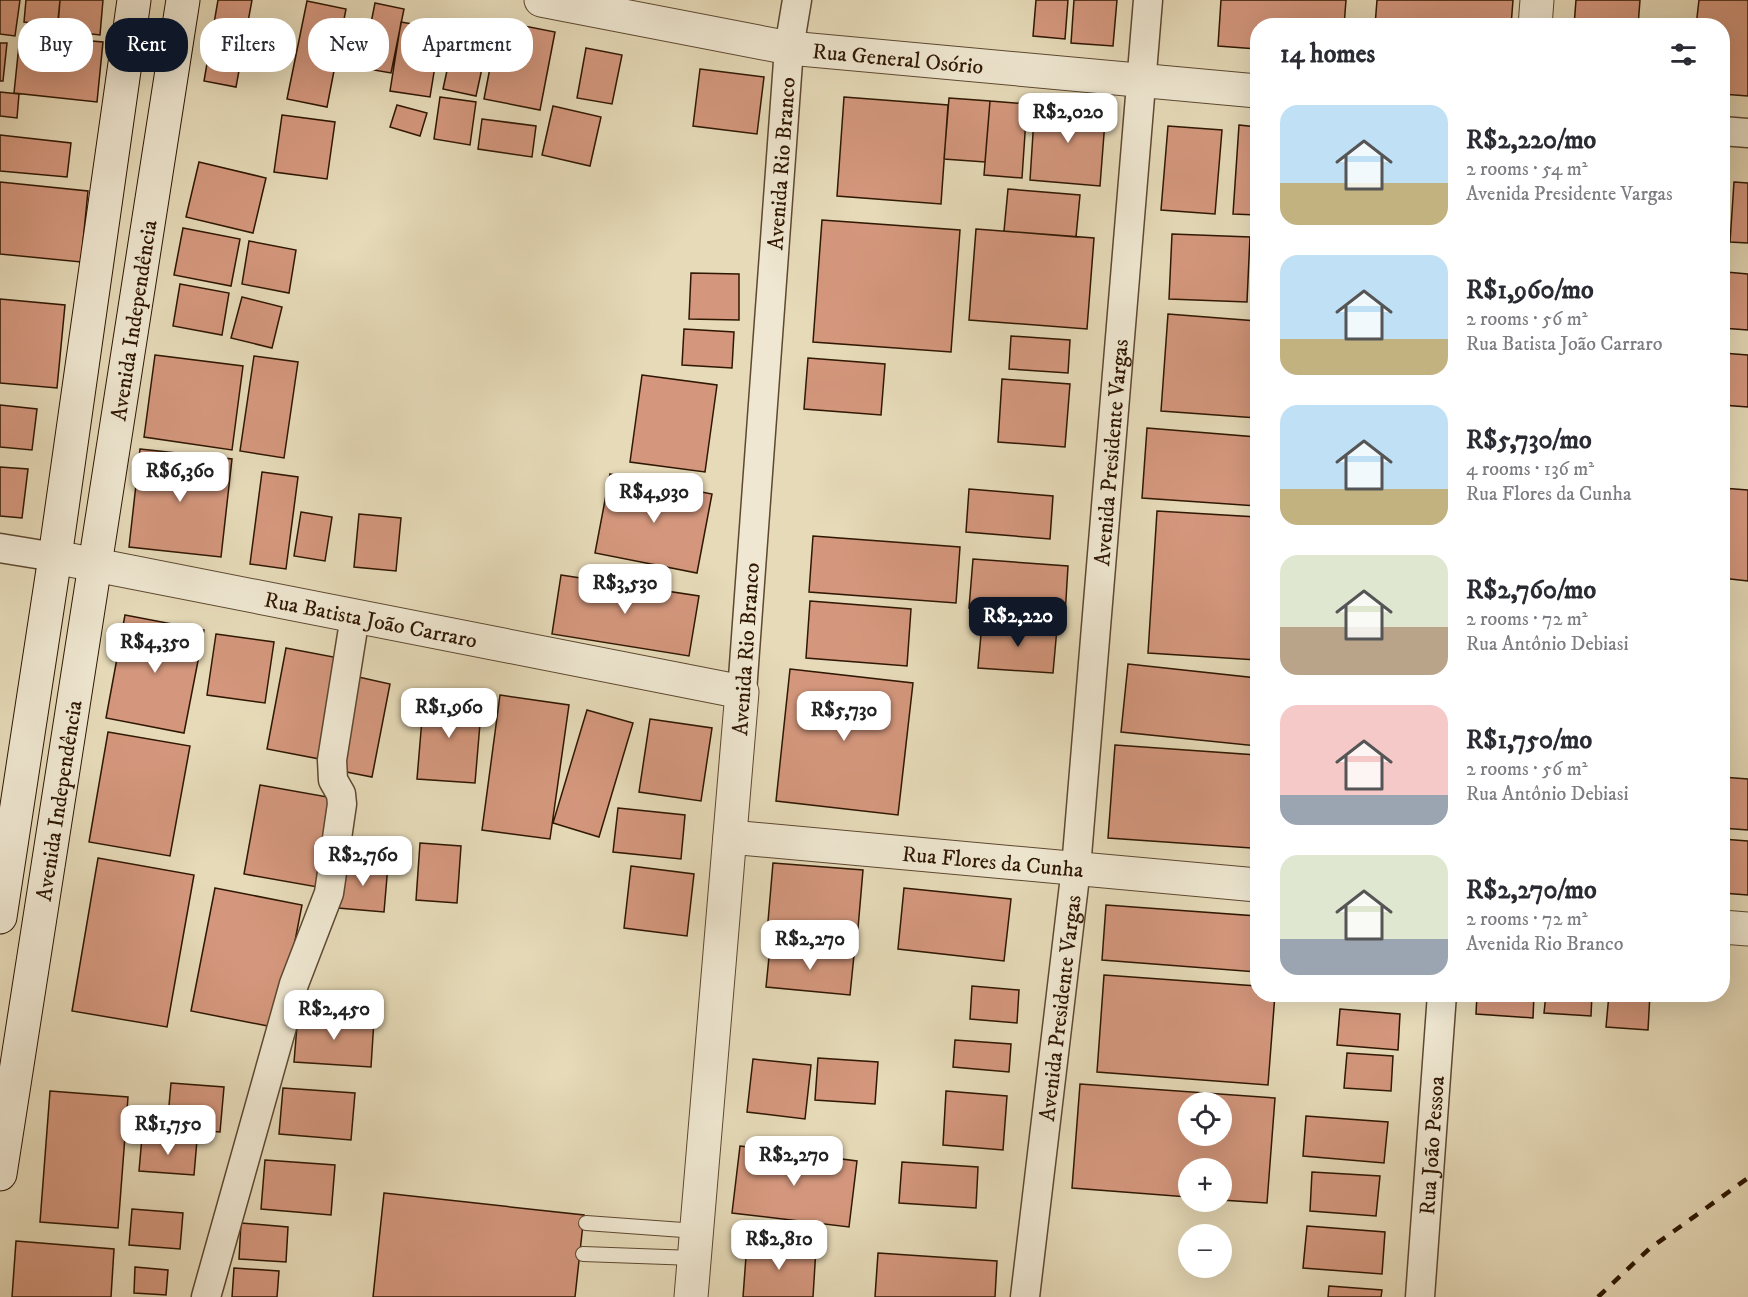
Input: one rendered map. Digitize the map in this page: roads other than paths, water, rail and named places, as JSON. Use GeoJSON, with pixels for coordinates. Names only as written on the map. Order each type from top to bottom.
{"type":"FeatureCollection","features":[{"type":"Feature","properties":{"kind":"street","name":"Avenida Independência"},"geometry":{"type":"LineString","coordinates":[[0,917],[55,557],[134,0]]}},
{"type":"Feature","properties":{"kind":"street","name":"Avenida Independência"},"geometry":{"type":"LineString","coordinates":[[0,1174],[183,0]]}},
{"type":"Feature","properties":{"kind":"street","name":"Rua General Osório"},"geometry":{"type":"LineString","coordinates":[[540,0],[789,48],[1250,90]]}},
{"type":"Feature","properties":{"kind":"street","name":"Avenida Rio Branco"},"geometry":{"type":"LineString","coordinates":[[691,1297],[742,692],[789,48],[797,0]]}},
{"type":"Feature","properties":{"kind":"street","name":"Avenida Presidente Vargas"},"geometry":{"type":"LineString","coordinates":[[1025,1297],[1076,868],[1148,0]]}},
{"type":"Feature","properties":{"kind":"street"},"geometry":{"type":"LineString","coordinates":[[1536,18],[1537,0]]}},
{"type":"Feature","properties":{"kind":"street"},"geometry":{"type":"LineString","coordinates":[[1730,132],[1748,133]]}},
{"type":"Feature","properties":{"kind":"street","name":"Rua Batista João Carraro"},"geometry":{"type":"LineString","coordinates":[[0,548],[742,692]]}},
{"type":"Feature","properties":{"kind":"street"},"geometry":{"type":"LineString","coordinates":[[206,1297],[294,984],[329,893],[342,804],[341,794],[333,780],[332,759],[355,616]]}},
{"type":"Feature","properties":{"kind":"street","name":"Rua Flores da Cunha"},"geometry":{"type":"LineString","coordinates":[[730,837],[1250,884]]}},
{"type":"Feature","properties":{"kind":"street"},"geometry":{"type":"LineString","coordinates":[[1730,928],[1748,929]]}},
{"type":"Feature","properties":{"kind":"street","name":"Rua João Pessoa"},"geometry":{"type":"LineString","coordinates":[[1420,1297],[1441,1002]]}},
{"type":"Feature","properties":{"kind":"lane"},"geometry":{"type":"LineString","coordinates":[[586,1224],[695,1244]]}},
{"type":"Feature","properties":{"kind":"lane"},"geometry":{"type":"LineString","coordinates":[[584,1254],[695,1244]]}},
{"type":"Feature","properties":{"kind":"railway"},"geometry":{"type":"LineString","coordinates":[[1598,1297],[1649,1249],[1748,1178]]}}]}
